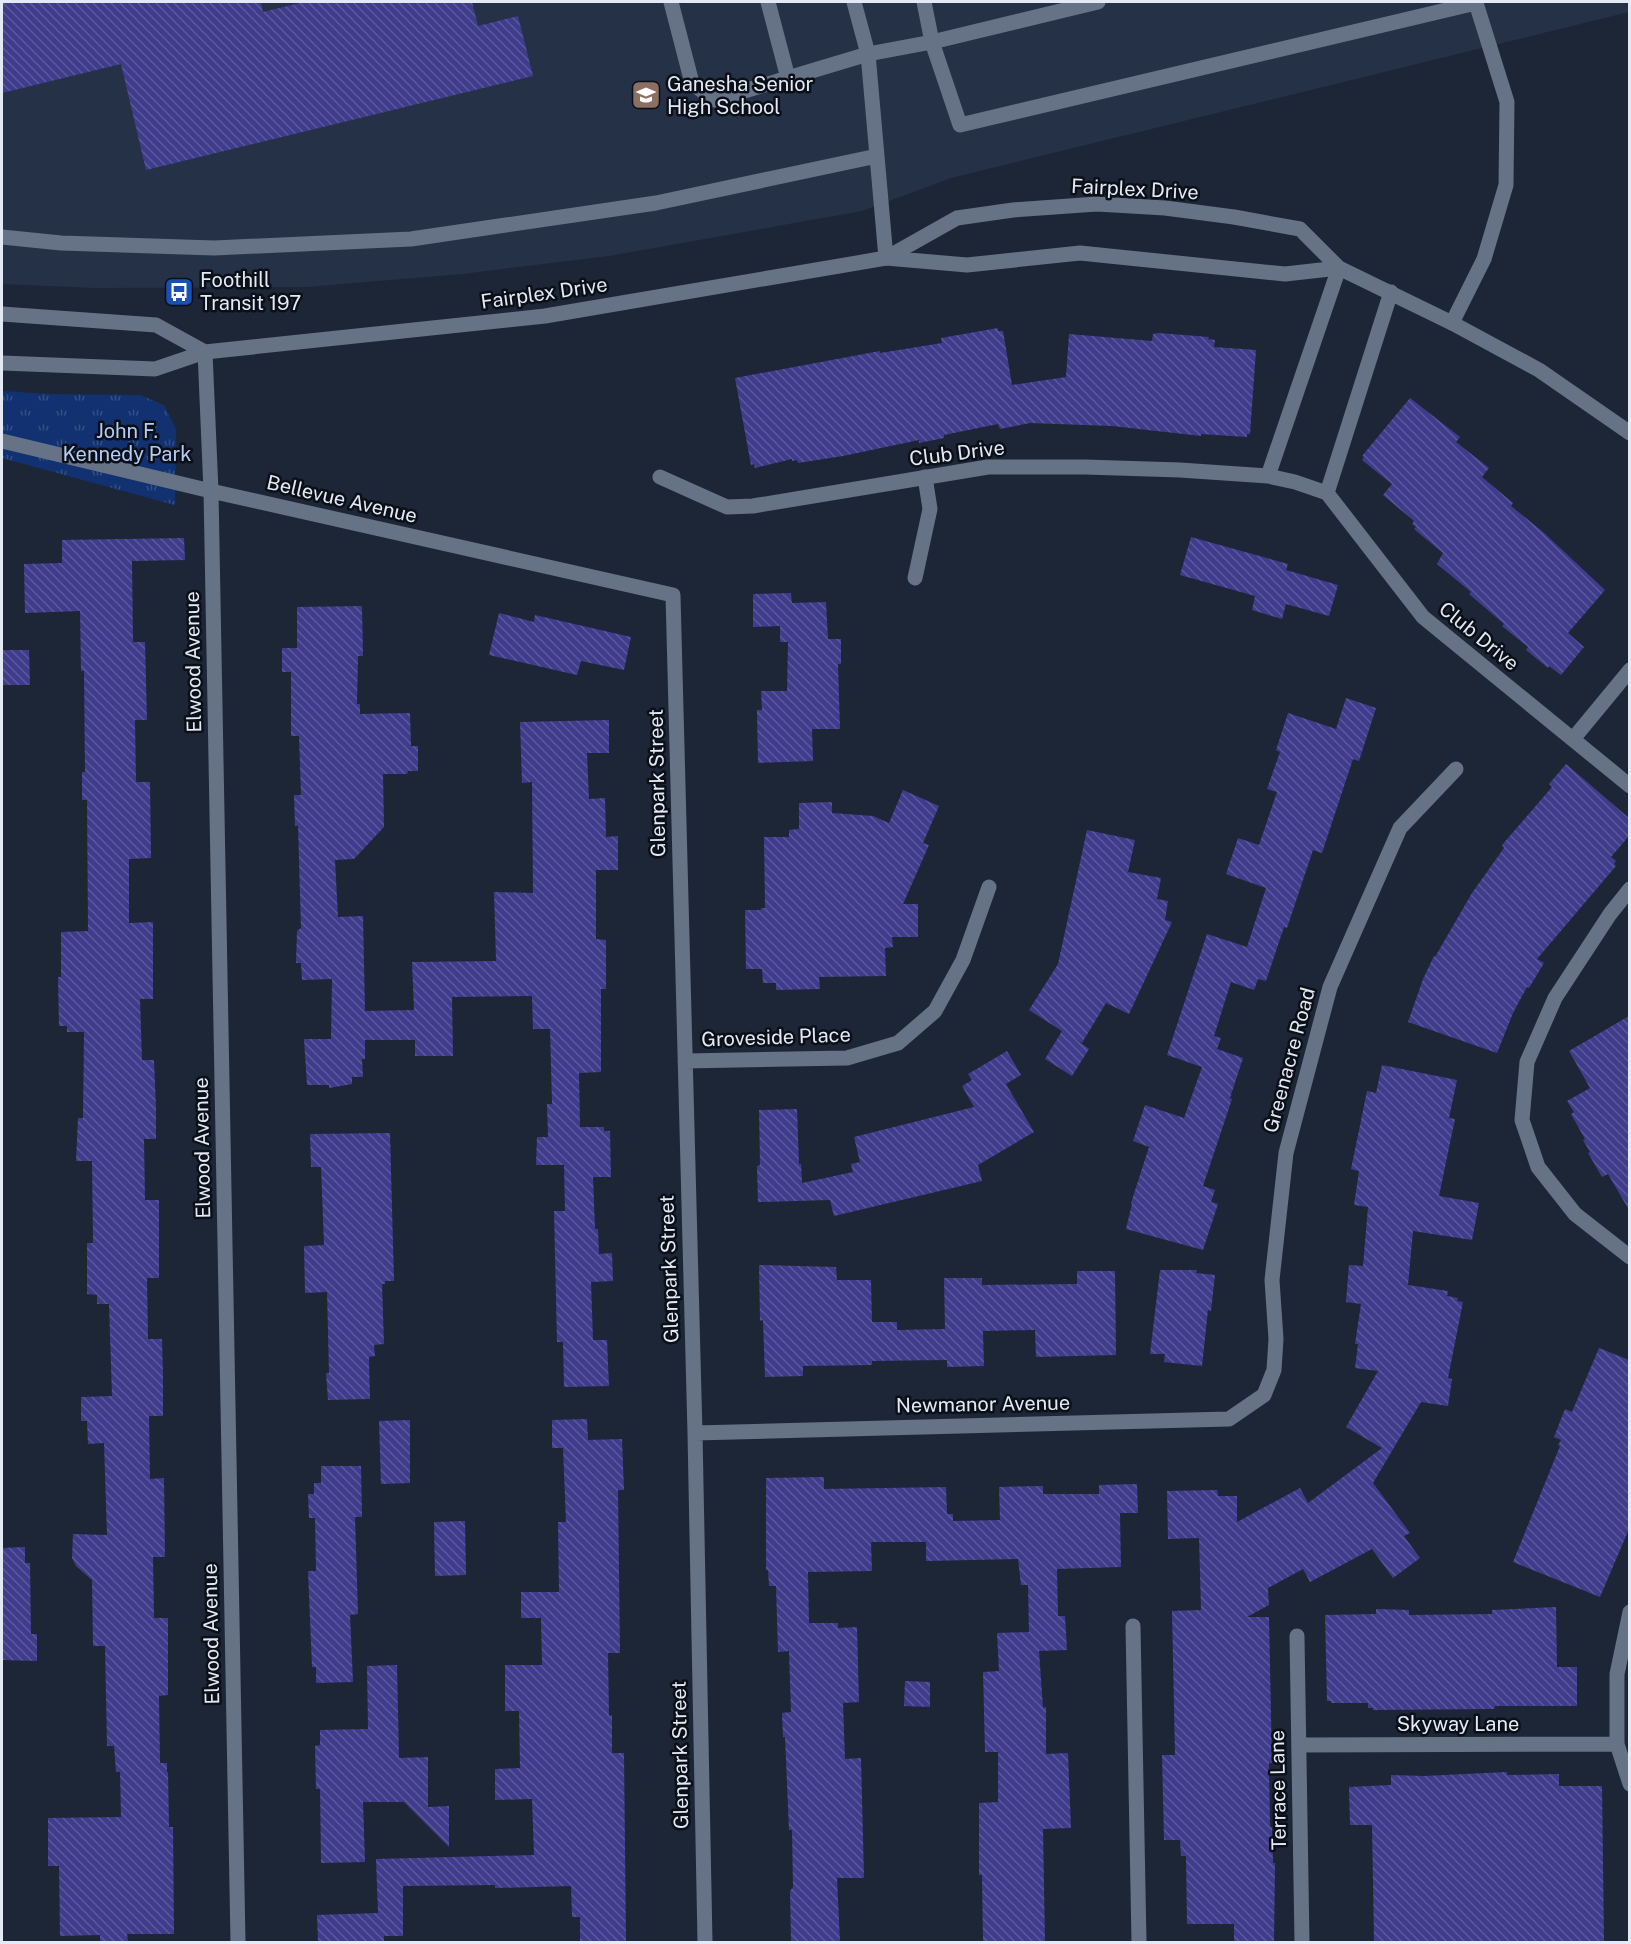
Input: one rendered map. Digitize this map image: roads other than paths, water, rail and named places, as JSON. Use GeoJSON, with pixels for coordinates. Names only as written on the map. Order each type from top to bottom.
{"type":"FeatureCollection","features":[{"type":"Feature","properties":{"kind":"street"},"geometry":{"type":"LineString","coordinates":[[671,2],[692,83],[714,100],[868,54],[932,42],[1098,2]]}},
{"type":"Feature","properties":{"kind":"street"},"geometry":{"type":"LineString","coordinates":[[768,2],[788,78]]}},
{"type":"Feature","properties":{"kind":"street"},"geometry":{"type":"LineString","coordinates":[[854,2],[868,54],[886,258]]}},
{"type":"Feature","properties":{"kind":"street"},"geometry":{"type":"LineString","coordinates":[[924,2],[932,42],[960,125],[1476,2],[1507,102],[1506,185],[1484,259],[1452,322]]}},
{"type":"Feature","properties":{"kind":"street"},"geometry":{"type":"LineString","coordinates":[[2,237],[61,243],[214,248],[411,239],[656,203],[877,156]]}},
{"type":"Feature","properties":{"kind":"street","name":"Fairplex Drive"},"geometry":{"type":"LineString","coordinates":[[886,258],[957,218],[1013,210],[1097,204],[1176,209],[1300,229],[1339,268],[1452,322],[1539,370],[1629,433]]}},
{"type":"Feature","properties":{"kind":"street","name":"Fairplex Drive"},"geometry":{"type":"LineString","coordinates":[[2,363],[154,369],[205,352],[545,316],[886,258],[967,265],[1080,253],[1285,274],[1339,268]]}},
{"type":"Feature","properties":{"kind":"street"},"geometry":{"type":"LineString","coordinates":[[1269,476],[1339,268]]}},
{"type":"Feature","properties":{"kind":"street"},"geometry":{"type":"LineString","coordinates":[[1327,493],[1391,292]]}},
{"type":"Feature","properties":{"kind":"street"},"geometry":{"type":"LineString","coordinates":[[2,314],[156,325],[205,352]]}},
{"type":"Feature","properties":{"kind":"street","name":"Elwood Avenue"},"geometry":{"type":"LineString","coordinates":[[205,352],[211,491],[238,1942]]}},
{"type":"Feature","properties":{"kind":"street","name":"Bellevue Avenue"},"geometry":{"type":"LineString","coordinates":[[2,441],[211,491],[673,595]]}},
{"type":"Feature","properties":{"kind":"street","name":"Club Drive"},"geometry":{"type":"LineString","coordinates":[[660,477],[727,507],[753,506],[988,467],[1180,470],[1269,476],[1295,482],[1327,493],[1423,617],[1629,786]]}},
{"type":"Feature","properties":{"kind":"street"},"geometry":{"type":"LineString","coordinates":[[915,578],[930,509],[925,477]]}},
{"type":"Feature","properties":{"kind":"street","name":"Glenpark Street"},"geometry":{"type":"LineString","coordinates":[[673,595],[705,1942]]}},
{"type":"Feature","properties":{"kind":"street"},"geometry":{"type":"LineString","coordinates":[[1572,739],[1629,670]]}},
{"type":"Feature","properties":{"kind":"street","name":"Greenacre Road"},"geometry":{"type":"LineString","coordinates":[[1264,1395],[1274,1370],[1276,1340],[1272,1280],[1286,1153],[1330,987],[1400,828],[1456,769]]}},
{"type":"Feature","properties":{"kind":"street","name":"Groveside Place"},"geometry":{"type":"LineString","coordinates":[[684,1061],[847,1058],[898,1043],[935,1011],[963,960],[989,887]]}},
{"type":"Feature","properties":{"kind":"street"},"geometry":{"type":"LineString","coordinates":[[1629,889],[1610,914],[1556,998],[1527,1062],[1522,1120],[1538,1167],[1575,1214],[1629,1257]]}},
{"type":"Feature","properties":{"kind":"street","name":"Newmanor Avenue"},"geometry":{"type":"LineString","coordinates":[[694,1432],[1229,1419],[1264,1395]]}},
{"type":"Feature","properties":{"kind":"street"},"geometry":{"type":"LineString","coordinates":[[1628,1618],[1617,1674],[1617,1744],[1629,1784]]}},
{"type":"Feature","properties":{"kind":"street"},"geometry":{"type":"LineString","coordinates":[[1133,1626],[1138,1942]]}},
{"type":"Feature","properties":{"kind":"street","name":"Terrace Lane"},"geometry":{"type":"LineString","coordinates":[[1297,1636],[1302,1942]]}},
{"type":"Feature","properties":{"kind":"street","name":"Skyway Lane"},"geometry":{"type":"LineString","coordinates":[[1299,1745],[1617,1744]]}},
{"type":"Feature","properties":{"kind":"place","name":"Ganesha Senior High School"},"geometry":{"type":"Point","coordinates":[646,95]}},
{"type":"Feature","properties":{"kind":"place","name":"Foothill Transit 197"},"geometry":{"type":"Point","coordinates":[179,292]}},
{"type":"Feature","properties":{"kind":"park label","name":"John F. Kennedy Park"},"geometry":{"type":"Point","coordinates":[127,442]}}]}
